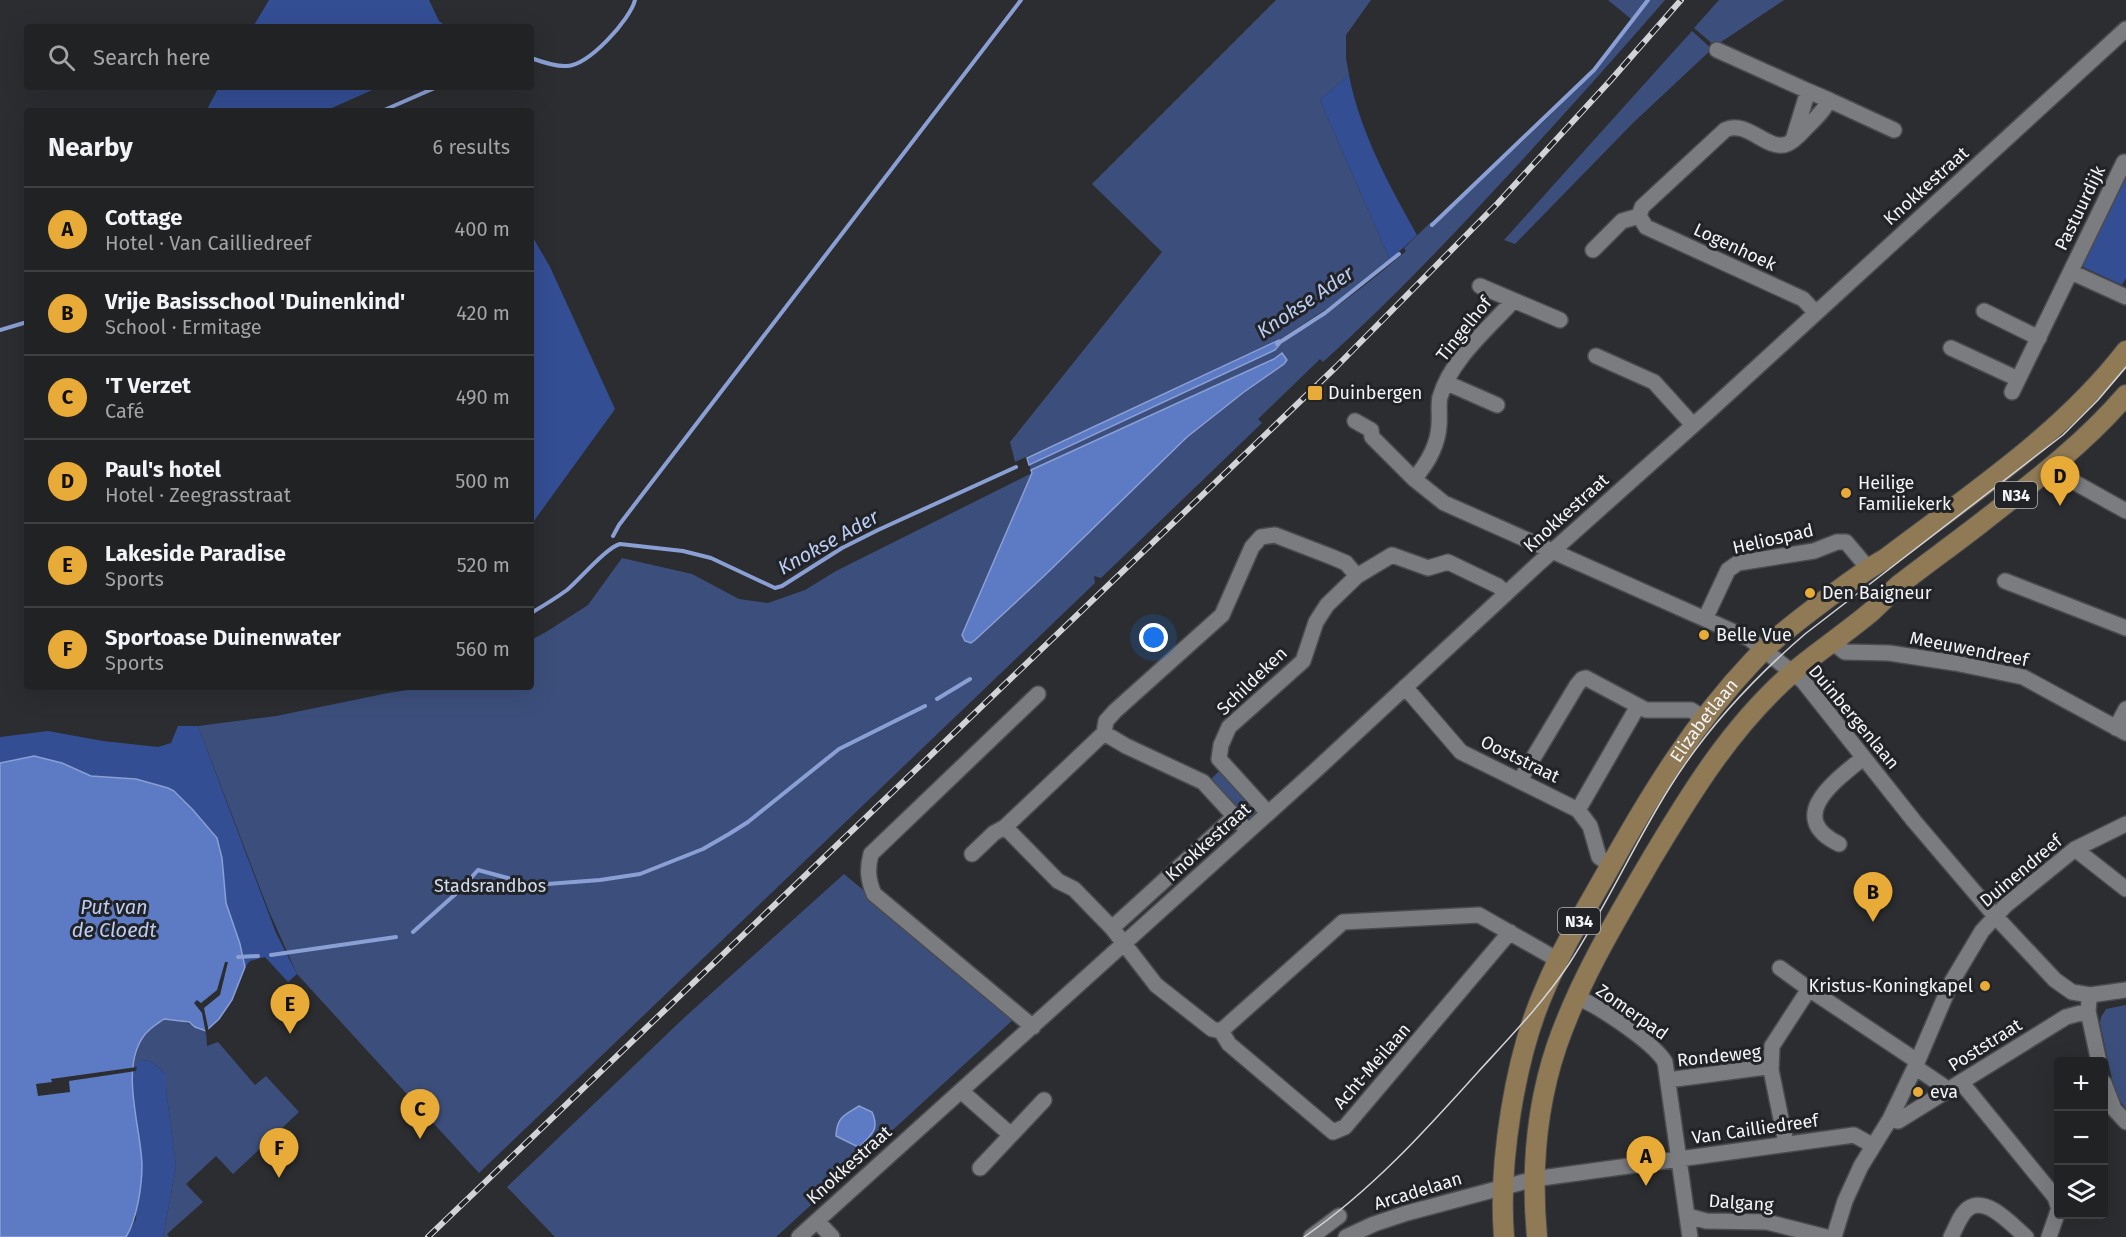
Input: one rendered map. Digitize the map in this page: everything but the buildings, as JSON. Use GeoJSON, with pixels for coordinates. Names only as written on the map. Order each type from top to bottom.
{"type":"FeatureCollection","features":[{"type":"Feature","properties":{"kind":"main road","name":"Elizabetlaan"},"geometry":{"type":"LineString","coordinates":[[1504,1237],[1503,1187],[1511,1117],[1523,1054],[1539,1004],[1558,960],[1664,773],[1704,718],[1764,651],[1816,607],[1868,568],[1885,559],[2035,443],[2070,413],[2104,379],[2126,351]]}},
{"type":"Feature","properties":{"kind":"main road","name":"Elizabetlaan"},"geometry":{"type":"LineString","coordinates":[[1537,1237],[1534,1179],[1539,1126],[1546,1086],[1557,1046],[1576,998],[1611,929],[1689,795],[1712,761],[1769,695],[1793,673],[1897,587],[2055,464],[2088,436],[2126,395]]}},
{"type":"Feature","properties":{"kind":"street","name":"Knokkestraat"},"geometry":{"type":"LineString","coordinates":[[799,1237],[1126,943],[2126,29]]}},
{"type":"Feature","properties":{"kind":"street"},"geometry":{"type":"LineString","coordinates":[[1717,50],[1894,130]]}},
{"type":"Feature","properties":{"kind":"street"},"geometry":{"type":"LineString","coordinates":[[1793,140],[1808,91]]}},
{"type":"Feature","properties":{"kind":"street"},"geometry":{"type":"LineString","coordinates":[[1593,250],[1622,221],[1639,216],[1642,207],[1725,130],[1732,126],[1777,145],[1786,145],[1826,107],[1829,100]]}},
{"type":"Feature","properties":{"kind":"street","name":"Pastuurdijk"},"geometry":{"type":"LineString","coordinates":[[1952,348],[2015,386],[2124,162]]}},
{"type":"Feature","properties":{"kind":"street","name":"Logenhoek"},"geometry":{"type":"LineString","coordinates":[[1639,216],[1646,228],[1803,299],[1816,313]]}},
{"type":"Feature","properties":{"kind":"street","name":"Pastuurdijk"},"geometry":{"type":"LineString","coordinates":[[2071,272],[2126,297]]}},
{"type":"Feature","properties":{"kind":"street","name":"Tingelhof"},"geometry":{"type":"LineString","coordinates":[[1480,286],[1560,320]]}},
{"type":"Feature","properties":{"kind":"street","name":"Tingelhof"},"geometry":{"type":"LineString","coordinates":[[1414,479],[1435,448],[1439,428],[1440,398],[1447,383],[1461,359],[1513,301]]}},
{"type":"Feature","properties":{"kind":"street"},"geometry":{"type":"LineString","coordinates":[[1984,311],[2038,338]]}},
{"type":"Feature","properties":{"kind":"street"},"geometry":{"type":"LineString","coordinates":[[1596,356],[1654,382],[1694,425]]}},
{"type":"Feature","properties":{"kind":"street","name":"Tingelhof"},"geometry":{"type":"LineString","coordinates":[[1447,383],[1497,405]]}},
{"type":"Feature","properties":{"kind":"street","name":"Duinbergenlaan"},"geometry":{"type":"LineString","coordinates":[[1355,420],[1371,430],[1372,437],[1414,479],[1444,503],[1750,639],[1803,681],[1863,758],[1995,916],[2061,986],[2089,1003],[2126,990]]}},
{"type":"Feature","properties":{"kind":"street"},"geometry":{"type":"LineString","coordinates":[[2055,464],[2074,482],[2126,511]]}},
{"type":"Feature","properties":{"kind":"street"},"geometry":{"type":"LineString","coordinates":[[972,854],[994,833],[1005,827],[1104,733],[1106,721],[1115,711],[1222,615],[1252,547],[1261,537],[1275,535],[1332,557],[1346,563],[1357,576]]}},
{"type":"Feature","properties":{"kind":"street","name":"Heliospad"},"geometry":{"type":"LineString","coordinates":[[1705,619],[1723,578],[1732,566],[1738,563],[1814,551],[1836,542],[1846,542],[1868,568]]}},
{"type":"Feature","properties":{"kind":"street","name":"Schildeken"},"geometry":{"type":"LineString","coordinates":[[1203,782],[1219,759],[1221,745],[1229,727],[1303,661],[1316,622],[1327,605],[1357,576],[1392,555],[1428,568],[1448,562],[1498,586],[1506,594]]}},
{"type":"Feature","properties":{"kind":"street"},"geometry":{"type":"LineString","coordinates":[[2005,581],[2126,628]]}},
{"type":"Feature","properties":{"kind":"street","name":"Meeuwendreef"},"geometry":{"type":"LineString","coordinates":[[1832,642],[1845,652],[1889,653],[2023,677],[2121,730]]}},
{"type":"Feature","properties":{"kind":"street"},"geometry":{"type":"LineString","coordinates":[[1520,780],[1582,679],[1586,678],[1646,710],[1691,710],[1704,718]]}},
{"type":"Feature","properties":{"kind":"street","name":"Ooststraat"},"geometry":{"type":"LineString","coordinates":[[1405,687],[1461,752],[1578,810]]}},
{"type":"Feature","properties":{"kind":"street"},"geometry":{"type":"LineString","coordinates":[[1033,1027],[874,894],[867,869],[871,854],[1038,694]]}},
{"type":"Feature","properties":{"kind":"street"},"geometry":{"type":"LineString","coordinates":[[1611,866],[1599,857],[1590,826],[1578,810],[1638,706]]}},
{"type":"Feature","properties":{"kind":"street"},"geometry":{"type":"LineString","coordinates":[[2121,730],[2126,710]]}},
{"type":"Feature","properties":{"kind":"street"},"geometry":{"type":"LineString","coordinates":[[1104,733],[1126,746],[1203,782],[1248,831]]}},
{"type":"Feature","properties":{"kind":"street"},"geometry":{"type":"LineString","coordinates":[[1832,846],[1815,822],[1814,812],[1817,802],[1863,758]]}},
{"type":"Feature","properties":{"kind":"street"},"geometry":{"type":"LineString","coordinates":[[1219,759],[1268,813]]}},
{"type":"Feature","properties":{"kind":"street","name":"Knokkestraat"},"geometry":{"type":"LineString","coordinates":[[1112,928],[1235,816]]}},
{"type":"Feature","properties":{"kind":"street","name":"Duinendreef"},"geometry":{"type":"LineString","coordinates":[[1834,1237],[1845,1202],[1872,1145],[1890,1119],[1951,983],[1982,931],[1995,916],[2075,849],[2126,824]]}},
{"type":"Feature","properties":{"kind":"street"},"geometry":{"type":"LineString","coordinates":[[1005,827],[1058,881],[1074,890],[1126,943]]}},
{"type":"Feature","properties":{"kind":"street"},"geometry":{"type":"LineString","coordinates":[[2075,849],[2126,889]]}},
{"type":"Feature","properties":{"kind":"street"},"geometry":{"type":"LineString","coordinates":[[1221,1031],[1343,922],[1479,915],[1558,960]]}},
{"type":"Feature","properties":{"kind":"street","name":"Acht-Meilaan"},"geometry":{"type":"LineString","coordinates":[[1126,943],[1156,985],[1212,1029],[1221,1031],[1229,1044],[1330,1130],[1339,1131],[1353,1118],[1506,940],[1510,932]]}},
{"type":"Feature","properties":{"kind":"street"},"geometry":{"type":"LineString","coordinates":[[1780,968],[1916,1064],[1946,1091]]}},
{"type":"Feature","properties":{"kind":"street"},"geometry":{"type":"LineString","coordinates":[[1771,1070],[1772,1046],[1809,989]]}},
{"type":"Feature","properties":{"kind":"street","name":"Zomerpad"},"geometry":{"type":"LineString","coordinates":[[1576,998],[1593,1004],[1660,1054],[1665,1062],[1690,1237]]}},
{"type":"Feature","properties":{"kind":"street"},"geometry":{"type":"LineString","coordinates":[[2089,1003],[2098,1057]]}},
{"type":"Feature","properties":{"kind":"street","name":"Poststraat"},"geometry":{"type":"LineString","coordinates":[[1890,1119],[1898,1121],[2089,1003]]}},
{"type":"Feature","properties":{"kind":"street","name":"Rondeweg"},"geometry":{"type":"LineString","coordinates":[[1668,1080],[1766,1067],[1771,1070],[1786,1143]]}},
{"type":"Feature","properties":{"kind":"street"},"geometry":{"type":"LineString","coordinates":[[1961,1082],[2054,1196]]}},
{"type":"Feature","properties":{"kind":"street"},"geometry":{"type":"LineString","coordinates":[[961,1091],[1011,1135]]}},
{"type":"Feature","properties":{"kind":"street"},"geometry":{"type":"LineString","coordinates":[[2108,1095],[2114,1109],[2126,1122]]}},
{"type":"Feature","properties":{"kind":"street"},"geometry":{"type":"LineString","coordinates":[[980,1168],[1044,1100]]}},
{"type":"Feature","properties":{"kind":"street","name":"Van Cailliedreef"},"geometry":{"type":"LineString","coordinates":[[1503,1187],[1534,1179],[1854,1135],[1872,1145]]}},
{"type":"Feature","properties":{"kind":"street","name":"Arcadelaan"},"geometry":{"type":"LineString","coordinates":[[1346,1237],[1377,1231],[1438,1204],[1503,1187]]}},
{"type":"Feature","properties":{"kind":"street"},"geometry":{"type":"LineString","coordinates":[[1951,1237],[1964,1213],[1970,1207],[1980,1205],[1991,1208],[2026,1237]]}},
{"type":"Feature","properties":{"kind":"street"},"geometry":{"type":"LineString","coordinates":[[1312,1236],[1339,1216]]}},
{"type":"Feature","properties":{"kind":"street","name":"Dalgang"},"geometry":{"type":"LineString","coordinates":[[1688,1216],[1706,1221],[1767,1222],[1826,1237]]}},
{"type":"Feature","properties":{"kind":"street"},"geometry":{"type":"LineString","coordinates":[[2049,1237],[2055,1219]]}},
{"type":"Feature","properties":{"kind":"street"},"geometry":{"type":"LineString","coordinates":[[817,1221],[832,1237]]}},
{"type":"Feature","properties":{"kind":"green space"},"geometry":{"type":"Polygon","coordinates":[[[1276,0],[1371,0],[1346,35],[1349,75],[1320,100],[1390,260],[1334,304],[1279,340],[1015,462],[1010,442],[1162,252],[1092,184],[1276,0]]]}},
{"type":"Feature","properties":{"kind":"green space"},"geometry":{"type":"Polygon","coordinates":[[[1608,0],[1647,0],[1631,19],[1608,0]]]}},
{"type":"Feature","properties":{"kind":"green space","name":"Stadsrandbos"},"geometry":{"type":"Polygon","coordinates":[[[1650,0],[1665,0],[1513,170],[1396,292],[1323,362],[1320,359],[1258,419],[1262,423],[1101,578],[1094,576],[1095,583],[479,1173],[297,974],[268,909],[198,726],[276,716],[408,690],[534,690],[534,638],[588,605],[622,558],[692,574],[739,599],[768,603],[805,590],[836,571],[1032,473],[963,635],[1187,437],[1284,364],[1282,353],[1274,359],[1031,470],[1029,465],[1275,350],[1284,341],[1321,318],[1406,251],[1404,248],[1431,222],[1434,224],[1515,149],[1593,71],[1650,0]]]}},
{"type":"Feature","properties":{"kind":"green space"},"geometry":{"type":"Polygon","coordinates":[[[1719,0],[1784,0],[1715,46],[1694,28],[1719,0]]]}},
{"type":"Feature","properties":{"kind":"green space"},"geometry":{"type":"Polygon","coordinates":[[[1692,31],[1712,49],[1633,123],[1515,244],[1504,240],[1692,31]]]}},
{"type":"Feature","properties":{"kind":"green space"},"geometry":{"type":"Polygon","coordinates":[[[1220,770],[1259,812],[1248,821],[1210,780],[1220,770]]]}},
{"type":"Feature","properties":{"kind":"green space"},"geometry":{"type":"Polygon","coordinates":[[[844,874],[1016,1017],[776,1237],[555,1237],[507,1187],[686,1016],[844,874]]]}},
{"type":"Feature","properties":{"kind":"green space"},"geometry":{"type":"Polygon","coordinates":[[[2126,1005],[2126,1109],[2114,1088],[2100,1023],[2106,1009],[2126,1005]]]}},
{"type":"Feature","properties":{"kind":"green space"},"geometry":{"type":"Polygon","coordinates":[[[164,1019],[182,1021],[206,1031],[207,1046],[218,1042],[255,1085],[266,1076],[299,1112],[233,1174],[216,1156],[186,1184],[203,1202],[167,1234],[169,1237],[163,1237],[176,1167],[166,1074],[150,1061],[143,1060],[133,1070],[145,1035],[164,1019]]]}},
{"type":"Feature","properties":{"kind":"shaded area"},"geometry":{"type":"Polygon","coordinates":[[[269,0],[429,0],[439,21],[443,24],[255,24],[269,0]]]}},
{"type":"Feature","properties":{"kind":"shaded area"},"geometry":{"type":"Polygon","coordinates":[[[1349,75],[1368,137],[1417,235],[1390,260],[1320,100],[1349,75]]]}},
{"type":"Feature","properties":{"kind":"shaded area"},"geometry":{"type":"Polygon","coordinates":[[[217,90],[372,90],[332,108],[208,108],[217,90]]]}},
{"type":"Feature","properties":{"kind":"shaded area"},"geometry":{"type":"Polygon","coordinates":[[[2126,166],[2126,278],[2122,285],[2081,266],[2126,166]]]}},
{"type":"Feature","properties":{"kind":"shaded area"},"geometry":{"type":"Polygon","coordinates":[[[534,239],[550,267],[615,409],[534,521],[534,239]]]}},
{"type":"Feature","properties":{"kind":"shaded area"},"geometry":{"type":"Polygon","coordinates":[[[178,726],[198,726],[276,933],[297,974],[288,982],[265,957],[250,961],[245,967],[226,903],[220,846],[213,832],[174,791],[136,779],[91,776],[62,763],[34,756],[0,763],[0,737],[48,731],[103,741],[158,747],[171,743],[178,726]]]}},
{"type":"Feature","properties":{"kind":"shaded area"},"geometry":{"type":"Polygon","coordinates":[[[142,1060],[150,1061],[166,1074],[176,1167],[163,1237],[126,1237],[136,1219],[138,1193],[132,1091],[133,1070],[142,1060]]]}},
{"type":"Feature","properties":{"kind":"water"},"geometry":{"type":"Polygon","coordinates":[[[1279,340],[1280,344],[1275,350],[1029,465],[1027,458],[1279,340]]]}},
{"type":"Feature","properties":{"kind":"water"},"geometry":{"type":"Polygon","coordinates":[[[1282,353],[1287,360],[1284,364],[1187,437],[975,640],[971,643],[965,641],[962,635],[1032,473],[1031,470],[1274,359],[1282,353]]]}},
{"type":"Feature","properties":{"kind":"water","name":"Put van de Cloedt"},"geometry":{"type":"Polygon","coordinates":[[[34,756],[62,763],[91,776],[136,779],[168,788],[193,810],[217,838],[222,858],[226,903],[245,967],[232,1000],[219,1019],[206,1031],[189,1022],[164,1019],[145,1034],[136,1051],[132,1082],[142,1173],[136,1212],[126,1237],[0,1237],[0,763],[34,756]]]}},
{"type":"Feature","properties":{"kind":"water"},"geometry":{"type":"Polygon","coordinates":[[[859,1106],[872,1112],[875,1128],[861,1146],[856,1146],[836,1136],[840,1120],[859,1106]]]}},
{"type":"Feature","properties":{"kind":"pier"},"geometry":{"type":"Polygon","coordinates":[[[225,962],[228,962],[220,995],[204,1008],[209,1032],[206,1034],[202,1013],[194,1003],[197,1000],[201,1003],[217,990],[225,962]]]}},
{"type":"Feature","properties":{"kind":"pier"},"geometry":{"type":"Polygon","coordinates":[[[137,1067],[136,1071],[69,1081],[70,1092],[38,1096],[36,1084],[52,1082],[51,1079],[137,1067]]]}},
{"type":"Feature","properties":{"kind":"waterway"},"geometry":{"type":"LineString","coordinates":[[534,59],[563,66],[576,64],[607,40],[625,19],[635,0]]}},
{"type":"Feature","properties":{"kind":"waterway"},"geometry":{"type":"LineString","coordinates":[[613,536],[619,525],[1021,0]]}},
{"type":"Feature","properties":{"kind":"waterway","name":"Knokse Ader"},"geometry":{"type":"LineString","coordinates":[[1432,225],[1594,70],[1648,0]]}},
{"type":"Feature","properties":{"kind":"waterway"},"geometry":{"type":"LineString","coordinates":[[389,108],[430,90]]}},
{"type":"Feature","properties":{"kind":"waterway","name":"Knokse Ader"},"geometry":{"type":"LineString","coordinates":[[1277,344],[1325,313],[1399,254]]}},
{"type":"Feature","properties":{"kind":"waterway","name":"Knokse Ader"},"geometry":{"type":"LineString","coordinates":[[0,330],[24,323]]}},
{"type":"Feature","properties":{"kind":"waterway","name":"Knokse Ader"},"geometry":{"type":"LineString","coordinates":[[534,611],[567,590],[601,557],[620,544],[683,551],[711,558],[775,588],[782,586],[842,548],[1016,467]]}},
{"type":"Feature","properties":{"kind":"waterway"},"geometry":{"type":"LineString","coordinates":[[937,699],[970,679]]}},
{"type":"Feature","properties":{"kind":"waterway"},"geometry":{"type":"LineString","coordinates":[[470,879],[478,870],[534,885],[600,880],[640,874],[703,849],[729,834],[748,822],[839,749],[925,706]]}},
{"type":"Feature","properties":{"kind":"waterway"},"geometry":{"type":"LineString","coordinates":[[413,932],[460,890]]}},
{"type":"Feature","properties":{"kind":"waterway"},"geometry":{"type":"LineString","coordinates":[[271,955],[396,937]]}},
{"type":"Feature","properties":{"kind":"waterway"},"geometry":{"type":"LineString","coordinates":[[238,957],[258,956]]}},
{"type":"Feature","properties":{"kind":"tram line"},"geometry":{"type":"LineString","coordinates":[[1304,1237],[1352,1200],[1396,1160],[1526,1020],[1569,964],[1684,766],[1749,686],[1805,634],[2063,435],[2098,400],[2126,367]]}},
{"type":"Feature","properties":{"kind":"railway"},"geometry":{"type":"LineString","coordinates":[[428,1237],[1336,367],[1498,203],[1681,0]]}},
{"type":"Feature","properties":{"kind":"place","name":"Duinbergen"},"geometry":{"type":"Point","coordinates":[1315,393]}},
{"type":"Feature","properties":{"kind":"place","name":"Heilige Familiekerk"},"geometry":{"type":"Point","coordinates":[1846,493]}},
{"type":"Feature","properties":{"kind":"place","name":"Paul's hotel"},"geometry":{"type":"Point","coordinates":[2060,506]}},
{"type":"Feature","properties":{"kind":"place","name":"Den Baigneur"},"geometry":{"type":"Point","coordinates":[1810,593]}},
{"type":"Feature","properties":{"kind":"place","name":"Belle Vue"},"geometry":{"type":"Point","coordinates":[1704,635]}},
{"type":"Feature","properties":{"kind":"place","name":"Vrije Basisschool 'Duinenkind'"},"geometry":{"type":"Point","coordinates":[1873,922]}},
{"type":"Feature","properties":{"kind":"place","name":"Kristus-Koningkapel"},"geometry":{"type":"Point","coordinates":[1985,986]}},
{"type":"Feature","properties":{"kind":"place","name":"Lakeside Paradise"},"geometry":{"type":"Point","coordinates":[290,1034]}},
{"type":"Feature","properties":{"kind":"place","name":"eva"},"geometry":{"type":"Point","coordinates":[1918,1092]}},
{"type":"Feature","properties":{"kind":"place","name":"'T Verzet"},"geometry":{"type":"Point","coordinates":[420,1139]}},
{"type":"Feature","properties":{"kind":"place","name":"Sportoase Duinenwater"},"geometry":{"type":"Point","coordinates":[279,1178]}},
{"type":"Feature","properties":{"kind":"place","name":"Cottage"},"geometry":{"type":"Point","coordinates":[1646,1186]}}]}
